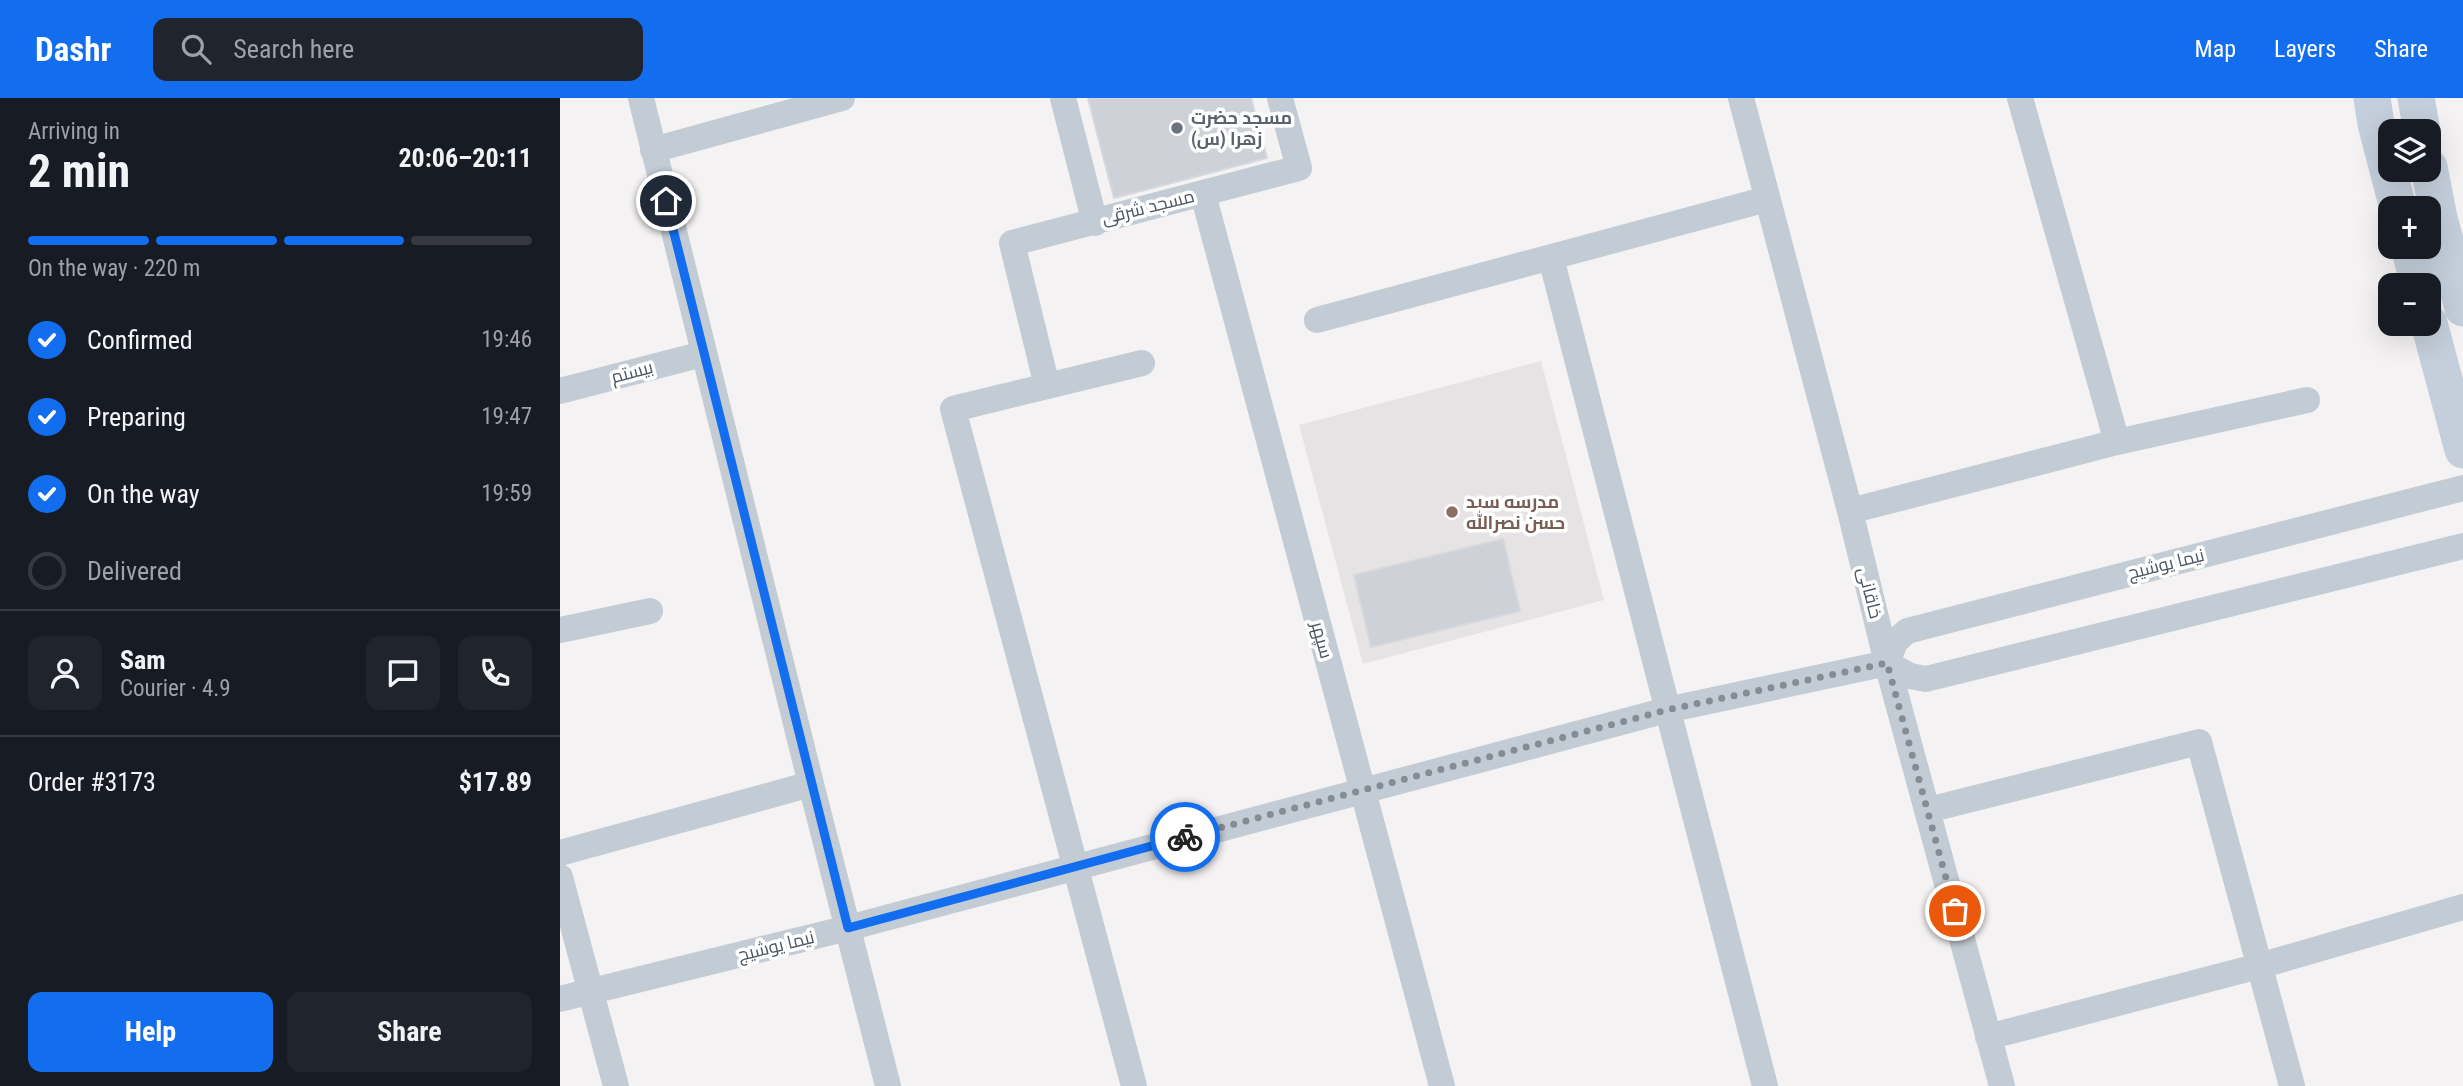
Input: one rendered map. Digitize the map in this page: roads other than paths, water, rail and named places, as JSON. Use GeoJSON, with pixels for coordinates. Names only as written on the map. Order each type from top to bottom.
{"type":"FeatureCollection","features":[{"type":"Feature","properties":{"kind":"main road"},"geometry":{"type":"LineString","coordinates":[[2372,98],[2376,124],[2396,196]]}},
{"type":"Feature","properties":{"kind":"main road"},"geometry":{"type":"LineString","coordinates":[[2416,98],[2420,119]]}},
{"type":"Feature","properties":{"kind":"main road"},"geometry":{"type":"LineString","coordinates":[[2432,182],[2463,308]]}},
{"type":"Feature","properties":{"kind":"main road"},"geometry":{"type":"LineString","coordinates":[[2432,336],[2463,450]]}},
{"type":"Feature","properties":{"kind":"street"},"geometry":{"type":"LineString","coordinates":[[641,98],[888,1086]]}},
{"type":"Feature","properties":{"kind":"street"},"geometry":{"type":"LineString","coordinates":[[653,150],[842,98]]}},
{"type":"Feature","properties":{"kind":"street","name":"مسجد شرقی"},"geometry":{"type":"LineString","coordinates":[[1063,98],[1095,223],[1299,168],[1280,98]]}},
{"type":"Feature","properties":{"kind":"street","name":"خاقانی"},"geometry":{"type":"LineString","coordinates":[[1741,98],[1850,511],[1887,663],[2003,1086]]}},
{"type":"Feature","properties":{"kind":"street"},"geometry":{"type":"LineString","coordinates":[[2020,98],[2117,442]]}},
{"type":"Feature","properties":{"kind":"street","name":"سپهر"},"geometry":{"type":"LineString","coordinates":[[1203,194],[1442,1086]]}},
{"type":"Feature","properties":{"kind":"street"},"geometry":{"type":"LineString","coordinates":[[1317,320],[1768,199]]}},
{"type":"Feature","properties":{"kind":"street"},"geometry":{"type":"LineString","coordinates":[[1048,386],[1012,243],[1095,223]]}},
{"type":"Feature","properties":{"kind":"street"},"geometry":{"type":"LineString","coordinates":[[1551,258],[1765,1086]]}},
{"type":"Feature","properties":{"kind":"street","name":"بیستم"},"geometry":{"type":"LineString","coordinates":[[560,391],[703,354]]}},
{"type":"Feature","properties":{"kind":"street"},"geometry":{"type":"LineString","coordinates":[[1134,1086],[953,410],[1142,363]]}},
{"type":"Feature","properties":{"kind":"street"},"geometry":{"type":"LineString","coordinates":[[1850,511],[2117,442],[2307,400]]}},
{"type":"Feature","properties":{"kind":"street","name":"نیما یوشیج"},"geometry":{"type":"LineString","coordinates":[[560,999],[848,928],[1667,710],[1887,663],[1895,642],[1908,631],[2463,488]]}},
{"type":"Feature","properties":{"kind":"street"},"geometry":{"type":"LineString","coordinates":[[1887,663],[1910,676],[1926,679],[2463,546]]}},
{"type":"Feature","properties":{"kind":"street"},"geometry":{"type":"LineString","coordinates":[[560,630],[650,611]]}},
{"type":"Feature","properties":{"kind":"street"},"geometry":{"type":"LineString","coordinates":[[1928,810],[2199,742],[2292,1086]]}},
{"type":"Feature","properties":{"kind":"street"},"geometry":{"type":"LineString","coordinates":[[560,853],[811,784]]}},
{"type":"Feature","properties":{"kind":"street"},"geometry":{"type":"LineString","coordinates":[[560,877],[616,1086]]}},
{"type":"Feature","properties":{"kind":"street"},"geometry":{"type":"LineString","coordinates":[[1988,1037],[2259,966],[2463,907]]}},
{"type":"Feature","properties":{"kind":"place","name":"مسجد حضرت زهرا (س)"},"geometry":{"type":"Point","coordinates":[1177,128]}},
{"type":"Feature","properties":{"kind":"place","name":"مدرسه سید حسن نصرالله"},"geometry":{"type":"Point","coordinates":[1452,512]}}]}
